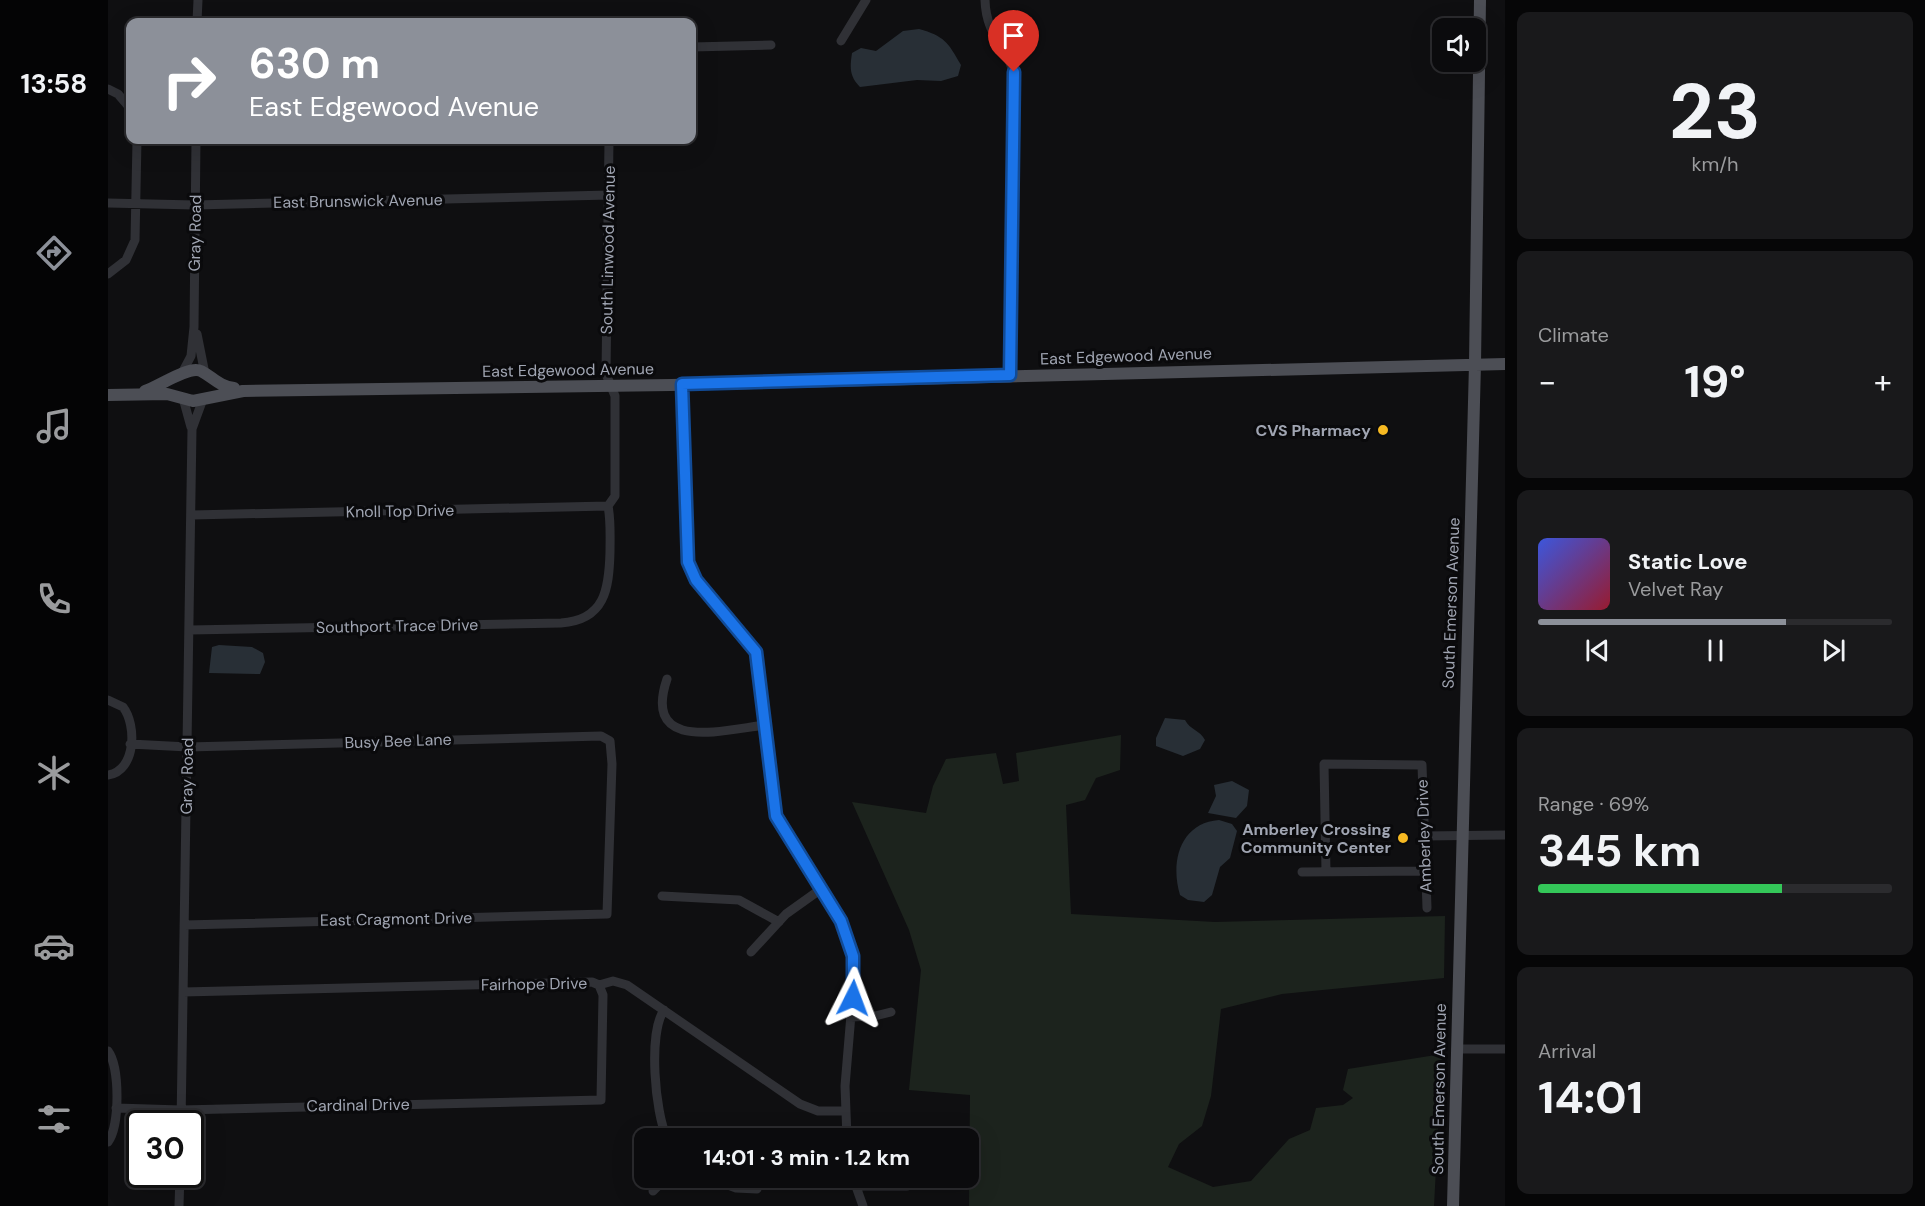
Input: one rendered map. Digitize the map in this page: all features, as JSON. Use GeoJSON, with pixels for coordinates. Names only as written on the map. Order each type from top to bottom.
{"type":"FeatureCollection","features":[{"type":"Feature","properties":{"kind":"main road","name":"South Emerson Avenue"},"geometry":{"type":"LineString","coordinates":[[1453,1206],[1475,364],[1480,0]]}},
{"type":"Feature","properties":{"kind":"main road","name":"East Edgewood Avenue"},"geometry":{"type":"LineString","coordinates":[[203,399],[243,391],[611,386],[1505,364]]}},
{"type":"Feature","properties":{"kind":"main road"},"geometry":{"type":"LineString","coordinates":[[108,395],[133,396],[167,394],[193,401],[203,399],[210,384],[205,374],[195,369],[133,396]]}},
{"type":"Feature","properties":{"kind":"main road"},"geometry":{"type":"LineString","coordinates":[[182,373],[177,388],[183,398]]}},
{"type":"Feature","properties":{"kind":"main road","name":"East Edgewood Avenue"},"geometry":{"type":"LineString","coordinates":[[205,374],[220,385],[243,391]]}},
{"type":"Feature","properties":{"kind":"street"},"geometry":{"type":"LineString","coordinates":[[197,18],[198,0]]}},
{"type":"Feature","properties":{"kind":"street"},"geometry":{"type":"LineString","coordinates":[[841,41],[866,0]]}},
{"type":"Feature","properties":{"kind":"street"},"geometry":{"type":"LineString","coordinates":[[985,0],[990,29],[1011,63],[1015,82],[1010,375]]}},
{"type":"Feature","properties":{"kind":"street"},"geometry":{"type":"LineString","coordinates":[[696,47],[771,45]]}},
{"type":"Feature","properties":{"kind":"street"},"geometry":{"type":"LineString","coordinates":[[108,89],[118,94],[126,103]]}},
{"type":"Feature","properties":{"kind":"street"},"geometry":{"type":"LineString","coordinates":[[108,273],[123,263],[132,250],[136,234],[137,144]]}},
{"type":"Feature","properties":{"kind":"street","name":"Gray Road"},"geometry":{"type":"LineString","coordinates":[[182,373],[191,356],[194,327],[196,144]]}},
{"type":"Feature","properties":{"kind":"street","name":"South Linwood Avenue"},"geometry":{"type":"LineString","coordinates":[[599,605],[606,591],[609,577],[610,517],[608,506],[615,496],[615,396],[606,374],[609,144]]}},
{"type":"Feature","properties":{"kind":"street","name":"East Brunswick Avenue"},"geometry":{"type":"LineString","coordinates":[[108,203],[195,205],[609,195]]}},
{"type":"Feature","properties":{"kind":"street","name":"Gray Road"},"geometry":{"type":"LineString","coordinates":[[194,327],[205,374]]}},
{"type":"Feature","properties":{"kind":"street"},"geometry":{"type":"LineString","coordinates":[[682,384],[688,562],[696,580],[756,652],[776,816],[841,921],[852,949],[854,975],[844,1086],[847,1128]]}},
{"type":"Feature","properties":{"kind":"street","name":"Gray Road"},"geometry":{"type":"LineString","coordinates":[[181,1110],[192,515],[192,429],[183,398]]}},
{"type":"Feature","properties":{"kind":"street","name":"Gray Road"},"geometry":{"type":"LineString","coordinates":[[192,429],[203,399]]}},
{"type":"Feature","properties":{"kind":"street","name":"Knoll Top Drive"},"geometry":{"type":"LineString","coordinates":[[192,515],[608,506]]}},
{"type":"Feature","properties":{"kind":"street","name":"Southport Trace Drive"},"geometry":{"type":"LineString","coordinates":[[190,630],[561,623],[582,619],[599,605]]}},
{"type":"Feature","properties":{"kind":"street"},"geometry":{"type":"LineString","coordinates":[[667,680],[661,697],[664,717],[677,730],[693,734],[765,725]]}},
{"type":"Feature","properties":{"kind":"street"},"geometry":{"type":"LineString","coordinates":[[108,700],[121,705],[129,715],[130,744],[126,764],[119,772],[108,775]]}},
{"type":"Feature","properties":{"kind":"street","name":"Busy Bee Lane"},"geometry":{"type":"LineString","coordinates":[[130,744],[188,747],[608,738],[612,764],[607,914]]}},
{"type":"Feature","properties":{"kind":"street","name":"Amberley Drive"},"geometry":{"type":"LineString","coordinates":[[1326,872],[1324,764],[1422,765],[1427,908]]}},
{"type":"Feature","properties":{"kind":"street"},"geometry":{"type":"LineString","coordinates":[[1424,836],[1505,835]]}},
{"type":"Feature","properties":{"kind":"street"},"geometry":{"type":"LineString","coordinates":[[1302,872],[1426,871]]}},
{"type":"Feature","properties":{"kind":"street"},"geometry":{"type":"LineString","coordinates":[[751,952],[779,922],[821,889]]}},
{"type":"Feature","properties":{"kind":"street"},"geometry":{"type":"LineString","coordinates":[[662,896],[739,900],[779,922]]}},
{"type":"Feature","properties":{"kind":"street","name":"East Cragmont Drive"},"geometry":{"type":"LineString","coordinates":[[184,925],[607,914]]}},
{"type":"Feature","properties":{"kind":"street","name":"Fairhope Drive"},"geometry":{"type":"LineString","coordinates":[[183,992],[580,982],[599,985],[613,981],[622,983],[664,1010],[800,1104],[818,1111],[846,1111]]}},
{"type":"Feature","properties":{"kind":"street","name":"Cardinal Drive"},"geometry":{"type":"LineString","coordinates":[[116,1108],[181,1110],[601,1100],[603,995],[599,985]]}},
{"type":"Feature","properties":{"kind":"street"},"geometry":{"type":"LineString","coordinates":[[664,1010],[656,1030],[658,1101],[665,1128]]}},
{"type":"Feature","properties":{"kind":"street"},"geometry":{"type":"LineString","coordinates":[[851,1017],[875,1016],[891,1012]]}},
{"type":"Feature","properties":{"kind":"street"},"geometry":{"type":"LineString","coordinates":[[1456,1049],[1505,1049]]}},
{"type":"Feature","properties":{"kind":"street"},"geometry":{"type":"LineString","coordinates":[[108,1051],[116,1067],[114,1131],[108,1142]]}},
{"type":"Feature","properties":{"kind":"street"},"geometry":{"type":"LineString","coordinates":[[179,1206],[180,1188]]}},
{"type":"Feature","properties":{"kind":"street"},"geometry":{"type":"LineString","coordinates":[[653,1191],[656,1188]]}},
{"type":"Feature","properties":{"kind":"street"},"geometry":{"type":"LineString","coordinates":[[743,1188],[757,1190]]}},
{"type":"Feature","properties":{"kind":"street"},"geometry":{"type":"LineString","coordinates":[[857,1188],[863,1206]]}},
{"type":"Feature","properties":{"kind":"shaded area"},"geometry":{"type":"Polygon","coordinates":[[[919,29],[940,37],[949,45],[961,65],[958,76],[941,81],[917,80],[860,87],[851,71],[852,53],[861,48],[876,51],[903,31],[919,29]]]}},
{"type":"Feature","properties":{"kind":"shaded area"},"geometry":{"type":"Polygon","coordinates":[[[219,645],[252,647],[263,653],[265,662],[260,674],[209,673],[212,647],[219,645]]]}},
{"type":"Feature","properties":{"kind":"shaded area"},"geometry":{"type":"Polygon","coordinates":[[[1165,718],[1185,720],[1205,740],[1200,749],[1183,756],[1156,746],[1156,738],[1165,718]]]}},
{"type":"Feature","properties":{"kind":"shaded area"},"geometry":{"type":"Polygon","coordinates":[[[1121,735],[1120,770],[1096,778],[1085,800],[1066,805],[1071,914],[1215,922],[1445,916],[1444,978],[1282,994],[1221,1009],[1211,1096],[1202,1126],[1179,1144],[1168,1167],[1213,1187],[1251,1181],[1289,1139],[1310,1130],[1316,1108],[1343,1105],[1353,1098],[1343,1090],[1348,1069],[1442,1054],[1434,1206],[969,1206],[969,1188],[979,1188],[979,1128],[970,1128],[970,1095],[909,1090],[921,970],[909,930],[852,802],[926,813],[933,786],[946,759],[996,753],[1003,784],[1019,781],[1016,753],[1121,735]]]}},
{"type":"Feature","properties":{"kind":"shaded area"},"geometry":{"type":"Polygon","coordinates":[[[1232,781],[1249,790],[1247,806],[1236,818],[1208,813],[1216,796],[1214,785],[1232,781]]]}},
{"type":"Feature","properties":{"kind":"shaded area"},"geometry":{"type":"Polygon","coordinates":[[[1219,820],[1232,824],[1237,831],[1230,858],[1220,867],[1212,895],[1204,902],[1188,900],[1180,895],[1177,882],[1176,870],[1181,846],[1195,828],[1219,820]]]}},
{"type":"Feature","properties":{"kind":"place","name":"CVS Pharmacy"},"geometry":{"type":"Point","coordinates":[1383,430]}},
{"type":"Feature","properties":{"kind":"place","name":"Amberley Crossing Community Center"},"geometry":{"type":"Point","coordinates":[1403,838]}},
{"type":"Feature","properties":{"kind":"route"},"geometry":{"type":"LineString","coordinates":[[853,998],[852,949],[841,921],[776,816],[756,652],[696,580],[688,562],[682,384],[1010,375],[1016,86],[1014,72]]}}]}
